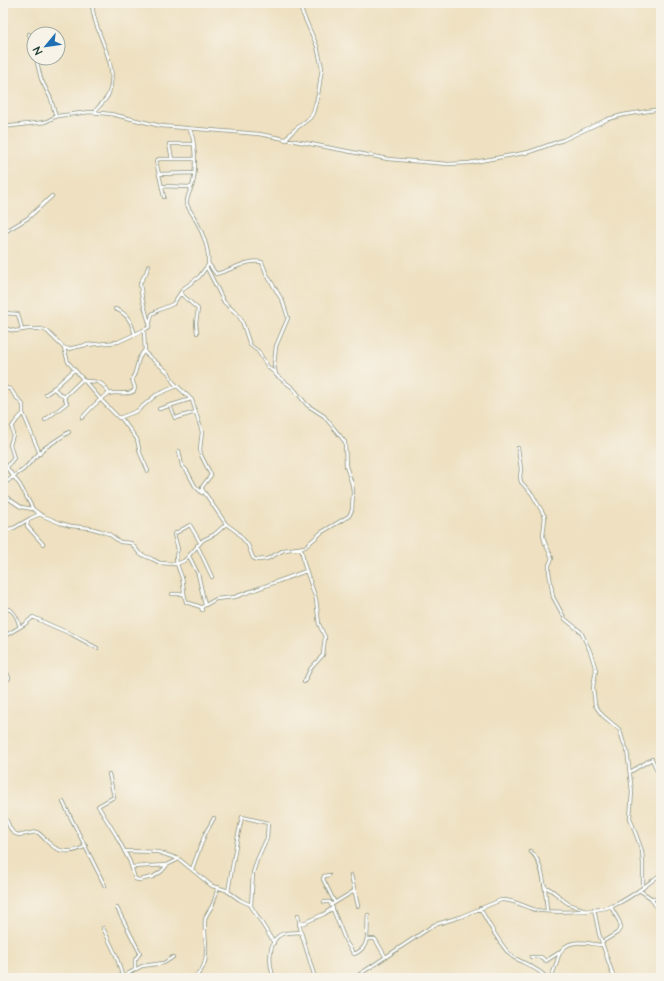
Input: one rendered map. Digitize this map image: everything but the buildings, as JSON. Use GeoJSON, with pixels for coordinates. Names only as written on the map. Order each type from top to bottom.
{"type":"FeatureCollection","features":[{"type":"Feature","properties":{"kind":"street"},"geometry":{"type":"LineString","coordinates":[[92,3],[93,14],[110,64],[112,78],[109,93],[104,102],[95,110],[95,112]]}},
{"type":"Feature","properties":{"kind":"street"},"geometry":{"type":"LineString","coordinates":[[285,140],[293,131],[310,118],[313,113],[319,92],[322,68],[317,46],[298,3]]}},
{"type":"Feature","properties":{"kind":"street"},"geometry":{"type":"LineString","coordinates":[[38,66],[41,79],[51,99],[56,117]]}},
{"type":"Feature","properties":{"kind":"street"},"geometry":{"type":"LineString","coordinates":[[3,127],[45,122],[56,117],[84,112],[95,112],[161,126],[259,134],[394,160],[448,164],[469,163],[529,152],[563,140],[608,119],[661,109]]}},
{"type":"Feature","properties":{"kind":"street"},"geometry":{"type":"LineString","coordinates":[[188,128],[191,133],[194,159],[194,173],[188,197],[188,205],[202,235],[208,262],[216,274],[242,265],[262,262],[283,302],[288,318],[281,331],[276,346],[274,365],[276,375]]}},
{"type":"Feature","properties":{"kind":"street"},"geometry":{"type":"LineString","coordinates":[[172,159],[169,144],[193,144]]}},
{"type":"Feature","properties":{"kind":"street"},"geometry":{"type":"LineString","coordinates":[[164,197],[156,161],[159,159],[194,159]]}},
{"type":"Feature","properties":{"kind":"street"},"geometry":{"type":"LineString","coordinates":[[159,174],[194,173]]}},
{"type":"Feature","properties":{"kind":"street"},"geometry":{"type":"LineString","coordinates":[[162,186],[191,187]]}},
{"type":"Feature","properties":{"kind":"street"},"geometry":{"type":"LineString","coordinates":[[3,233],[28,218],[52,196]]}},
{"type":"Feature","properties":{"kind":"street"},"geometry":{"type":"LineString","coordinates":[[3,328],[15,331],[22,329],[45,330],[63,347],[70,349],[86,345],[116,342],[135,335],[148,328],[154,313],[173,305],[186,285],[199,277],[207,268],[208,262]]}},
{"type":"Feature","properties":{"kind":"street"},"geometry":{"type":"LineString","coordinates":[[149,265],[140,284],[149,324]]}},
{"type":"Feature","properties":{"kind":"street"},"geometry":{"type":"LineString","coordinates":[[179,451],[182,466],[187,471],[195,486],[204,494],[226,524],[237,532],[248,546],[252,556],[255,559],[267,559],[286,549],[305,547],[322,532],[349,516],[352,510],[353,489],[346,466],[345,443],[324,416],[307,405],[293,388],[268,367],[258,352],[250,344],[242,321],[238,315],[224,302],[207,268]]}},
{"type":"Feature","properties":{"kind":"street"},"geometry":{"type":"LineString","coordinates":[[180,293],[198,309],[196,324],[197,333]]}},
{"type":"Feature","properties":{"kind":"street"},"geometry":{"type":"LineString","coordinates":[[115,309],[129,318],[135,335]]}},
{"type":"Feature","properties":{"kind":"street"},"geometry":{"type":"LineString","coordinates":[[3,313],[18,314],[22,329]]}},
{"type":"Feature","properties":{"kind":"street"},"geometry":{"type":"LineString","coordinates":[[82,418],[101,400],[110,394],[134,392],[135,388],[132,380],[139,358],[144,350],[144,331]]}},
{"type":"Feature","properties":{"kind":"street"},"geometry":{"type":"LineString","coordinates":[[63,347],[67,360],[74,370],[101,400],[120,418],[137,439],[140,453],[148,471]]}},
{"type":"Feature","properties":{"kind":"street"},"geometry":{"type":"LineString","coordinates":[[144,350],[146,354],[170,374],[172,381],[191,398],[203,435],[200,449],[201,455],[211,475],[202,487],[204,494]]}},
{"type":"Feature","properties":{"kind":"street"},"geometry":{"type":"LineString","coordinates":[[46,394],[74,370]]}},
{"type":"Feature","properties":{"kind":"street"},"geometry":{"type":"LineString","coordinates":[[64,397],[84,380],[100,383],[106,387],[110,394]]}},
{"type":"Feature","properties":{"kind":"street"},"geometry":{"type":"LineString","coordinates":[[120,418],[136,411],[155,396],[177,386]]}},
{"type":"Feature","properties":{"kind":"street"},"geometry":{"type":"LineString","coordinates":[[3,388],[8,388],[13,391],[23,404],[23,413],[27,419],[32,436],[40,454]]}},
{"type":"Feature","properties":{"kind":"street"},"geometry":{"type":"LineString","coordinates":[[45,420],[67,402],[64,397],[53,388]]}},
{"type":"Feature","properties":{"kind":"street"},"geometry":{"type":"LineString","coordinates":[[159,409],[191,398]]}},
{"type":"Feature","properties":{"kind":"street"},"geometry":{"type":"LineString","coordinates":[[170,406],[175,418],[196,412]]}},
{"type":"Feature","properties":{"kind":"street"},"geometry":{"type":"LineString","coordinates":[[23,413],[12,429],[13,435],[10,445],[14,458],[7,468],[30,500],[33,509]]}},
{"type":"Feature","properties":{"kind":"street"},"geometry":{"type":"LineString","coordinates":[[3,485],[23,470],[45,448],[69,432]]}},
{"type":"Feature","properties":{"kind":"street"},"geometry":{"type":"LineString","coordinates":[[518,448],[521,482],[532,494],[544,515],[543,536],[552,558],[549,565],[549,572],[553,597],[565,619],[581,632],[590,651],[596,672],[593,687],[595,705],[603,716],[615,724],[620,730],[627,750],[632,792],[630,817],[642,851],[643,888]]}},
{"type":"Feature","properties":{"kind":"street"},"geometry":{"type":"LineString","coordinates":[[3,495],[22,508],[33,509],[40,514],[68,526],[90,528],[105,533],[120,542],[131,543],[139,554],[158,563],[176,564],[184,560],[200,542],[207,537],[216,534],[226,524]]}},
{"type":"Feature","properties":{"kind":"street"},"geometry":{"type":"LineString","coordinates":[[3,530],[14,528],[40,514]]}},
{"type":"Feature","properties":{"kind":"street"},"geometry":{"type":"LineString","coordinates":[[28,520],[27,526],[43,544]]}},
{"type":"Feature","properties":{"kind":"street"},"geometry":{"type":"LineString","coordinates":[[200,542],[190,525],[174,534],[178,550],[176,554],[176,564],[181,576],[186,602],[203,607],[216,599],[235,597],[306,571]]}},
{"type":"Feature","properties":{"kind":"street"},"geometry":{"type":"LineString","coordinates":[[197,546],[212,577]]}},
{"type":"Feature","properties":{"kind":"street"},"geometry":{"type":"LineString","coordinates":[[300,548],[316,599],[319,624],[325,637],[323,655],[310,669],[304,682]]}},
{"type":"Feature","properties":{"kind":"street"},"geometry":{"type":"LineString","coordinates":[[189,556],[198,574],[203,607]]}},
{"type":"Feature","properties":{"kind":"street"},"geometry":{"type":"LineString","coordinates":[[172,594],[184,594],[184,592]]}},
{"type":"Feature","properties":{"kind":"street"},"geometry":{"type":"LineString","coordinates":[[3,609],[8,608],[12,610],[20,627]]}},
{"type":"Feature","properties":{"kind":"street"},"geometry":{"type":"LineString","coordinates":[[3,637],[34,617],[70,633],[97,648]]}},
{"type":"Feature","properties":{"kind":"street"},"geometry":{"type":"LineString","coordinates":[[3,684],[9,678],[7,673]]}},
{"type":"Feature","properties":{"kind":"street"},"geometry":{"type":"LineString","coordinates":[[630,772],[652,759],[661,780]]}},
{"type":"Feature","properties":{"kind":"street"},"geometry":{"type":"LineString","coordinates":[[109,774],[114,797],[98,806],[114,831],[132,867],[135,879],[138,880],[153,877],[167,865],[179,859]]}},
{"type":"Feature","properties":{"kind":"street"},"geometry":{"type":"LineString","coordinates":[[63,802],[105,886]]}},
{"type":"Feature","properties":{"kind":"street"},"geometry":{"type":"LineString","coordinates":[[3,815],[12,832],[15,834],[22,835],[37,832],[51,845],[60,850],[70,852],[86,846]]}},
{"type":"Feature","properties":{"kind":"street"},"geometry":{"type":"LineString","coordinates":[[228,892],[242,817],[268,823],[266,841],[253,873],[251,905]]}},
{"type":"Feature","properties":{"kind":"street"},"geometry":{"type":"LineString","coordinates":[[192,869],[205,834],[214,818]]}},
{"type":"Feature","properties":{"kind":"street"},"geometry":{"type":"LineString","coordinates":[[124,851],[158,852],[179,859],[210,884],[251,905],[274,943]]}},
{"type":"Feature","properties":{"kind":"street"},"geometry":{"type":"LineString","coordinates":[[530,851],[535,856],[544,877],[547,911]]}},
{"type":"Feature","properties":{"kind":"street"},"geometry":{"type":"LineString","coordinates":[[132,867],[167,865]]}},
{"type":"Feature","properties":{"kind":"street"},"geometry":{"type":"LineString","coordinates":[[356,977],[434,925],[460,917],[503,900],[536,910],[594,909],[611,906],[630,897],[661,874]]}},
{"type":"Feature","properties":{"kind":"street"},"geometry":{"type":"LineString","coordinates":[[329,875],[324,876],[323,879],[335,903]]}},
{"type":"Feature","properties":{"kind":"street"},"geometry":{"type":"LineString","coordinates":[[351,875],[358,906]]}},
{"type":"Feature","properties":{"kind":"street"},"geometry":{"type":"LineString","coordinates":[[193,978],[200,974],[206,959],[207,945],[205,919],[212,907],[218,887]]}},
{"type":"Feature","properties":{"kind":"street"},"geometry":{"type":"LineString","coordinates":[[545,887],[553,890],[569,904],[580,907],[584,910]]}},
{"type":"Feature","properties":{"kind":"street"},"geometry":{"type":"LineString","coordinates":[[639,890],[651,898],[661,915]]}},
{"type":"Feature","properties":{"kind":"street"},"geometry":{"type":"LineString","coordinates":[[299,925],[324,914],[335,903],[354,891]]}},
{"type":"Feature","properties":{"kind":"street"},"geometry":{"type":"LineString","coordinates":[[651,898],[661,899]]}},
{"type":"Feature","properties":{"kind":"street"},"geometry":{"type":"LineString","coordinates":[[324,902],[329,901],[346,942],[353,953],[356,953],[362,949],[368,939],[366,926],[368,915]]}},
{"type":"Feature","properties":{"kind":"street"},"geometry":{"type":"LineString","coordinates":[[531,957],[541,957],[546,961],[566,946],[576,942],[582,941],[602,944],[617,933],[621,927],[611,906]]}},
{"type":"Feature","properties":{"kind":"street"},"geometry":{"type":"LineString","coordinates":[[117,908],[140,952],[136,960],[135,969]]}},
{"type":"Feature","properties":{"kind":"street"},"geometry":{"type":"LineString","coordinates":[[480,908],[491,928],[509,954],[540,971],[548,978],[558,963],[560,952]]}},
{"type":"Feature","properties":{"kind":"street"},"geometry":{"type":"LineString","coordinates":[[594,909],[602,944],[614,978]]}},
{"type":"Feature","properties":{"kind":"street"},"geometry":{"type":"LineString","coordinates":[[298,915],[299,925],[315,978]]}},
{"type":"Feature","properties":{"kind":"street"},"geometry":{"type":"LineString","coordinates":[[104,928],[116,955],[123,978],[135,969],[145,965],[164,963],[173,957]]}},
{"type":"Feature","properties":{"kind":"street"},"geometry":{"type":"LineString","coordinates":[[274,978],[271,960],[275,940],[283,934],[301,932]]}},
{"type":"Feature","properties":{"kind":"street"},"geometry":{"type":"LineString","coordinates":[[368,939],[375,939],[386,956]]}}]}
